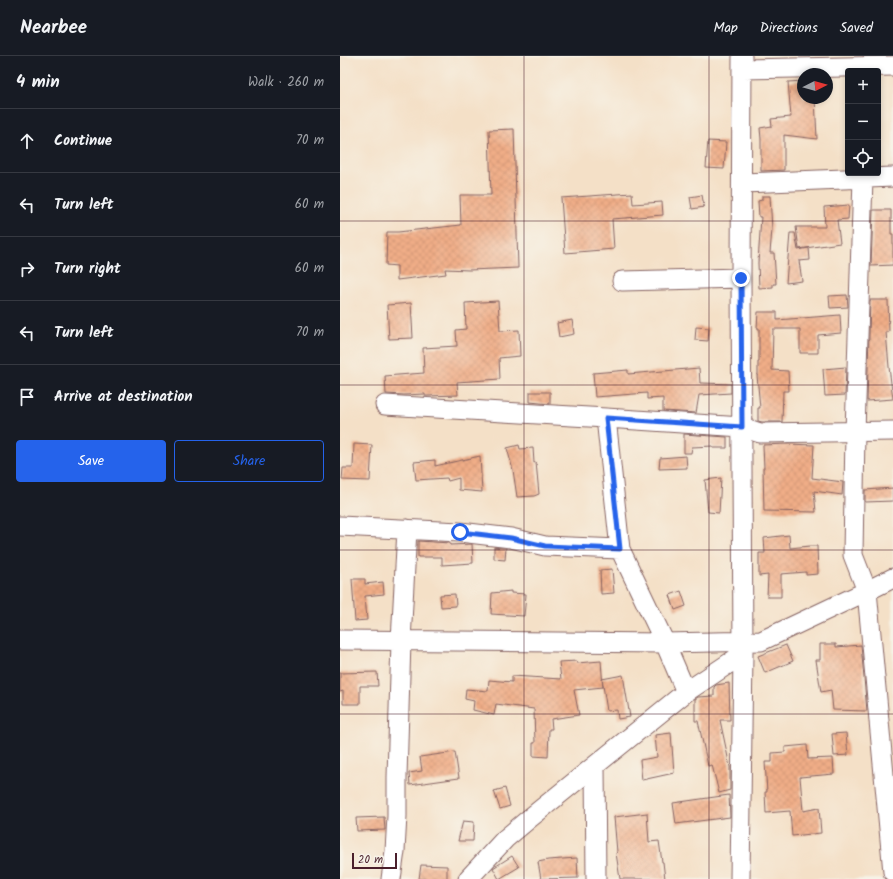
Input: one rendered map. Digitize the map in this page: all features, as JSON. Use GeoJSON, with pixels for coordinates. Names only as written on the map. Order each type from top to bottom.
{"type":"FeatureCollection","features":[{"type":"Feature","properties":{"kind":"street"},"geometry":{"type":"LineString","coordinates":[[740,879],[743,647],[741,278],[742,62],[893,66]]}},
{"type":"Feature","properties":{"kind":"street"},"geometry":{"type":"LineString","coordinates":[[742,183],[893,177]]}},
{"type":"Feature","properties":{"kind":"street"},"geometry":{"type":"LineString","coordinates":[[863,178],[855,432],[853,555],[867,591],[893,872]]}},
{"type":"Feature","properties":{"kind":"street"},"geometry":{"type":"LineString","coordinates":[[622,281],[741,278]]}},
{"type":"Feature","properties":{"kind":"street"},"geometry":{"type":"LineString","coordinates":[[385,405],[742,427],[760,433],[893,431]]}},
{"type":"Feature","properties":{"kind":"street"},"geometry":{"type":"LineString","coordinates":[[606,418],[620,549],[665,643],[686,692]]}},
{"type":"Feature","properties":{"kind":"street"},"geometry":{"type":"LineString","coordinates":[[340,526],[460,532],[511,538],[545,546],[620,549]]}},
{"type":"Feature","properties":{"kind":"street"},"geometry":{"type":"LineString","coordinates":[[391,879],[395,851],[397,816],[401,641],[407,530]]}},
{"type":"Feature","properties":{"kind":"street"},"geometry":{"type":"LineString","coordinates":[[468,879],[505,839],[743,647],[761,641],[893,578]]}},
{"type":"Feature","properties":{"kind":"street"},"geometry":{"type":"LineString","coordinates":[[340,640],[665,643],[743,647]]}},
{"type":"Feature","properties":{"kind":"street"},"geometry":{"type":"LineString","coordinates":[[595,766],[596,879]]}},
{"type":"Feature","properties":{"kind":"building"},"geometry":{"type":"Polygon","coordinates":[[[797,81],[797,104],[815,104],[817,139],[784,135],[784,170],[761,171],[760,128],[772,126],[771,119],[791,117],[788,82],[797,81]]]}},
{"type":"Feature","properties":{"kind":"building"},"geometry":{"type":"Polygon","coordinates":[[[514,129],[518,268],[469,270],[445,269],[446,274],[397,280],[397,266],[386,265],[387,232],[461,225],[460,195],[491,195],[489,130],[514,129]]]}},
{"type":"Feature","properties":{"kind":"building"},"geometry":{"type":"Polygon","coordinates":[[[708,141],[726,142],[724,169],[706,168],[708,141]]]}},
{"type":"Feature","properties":{"kind":"building"},"geometry":{"type":"Polygon","coordinates":[[[632,193],[633,204],[662,202],[663,215],[612,219],[614,249],[565,253],[561,198],[632,193]]]}},
{"type":"Feature","properties":{"kind":"building"},"geometry":{"type":"Polygon","coordinates":[[[702,195],[704,207],[692,209],[690,197],[702,195]]]}},
{"type":"Feature","properties":{"kind":"building"},"geometry":{"type":"Polygon","coordinates":[[[762,196],[770,196],[772,229],[770,253],[774,253],[776,284],[773,284],[773,287],[759,288],[758,263],[761,217],[759,217],[758,201],[762,200],[762,196]]]}},
{"type":"Feature","properties":{"kind":"building"},"geometry":{"type":"Polygon","coordinates":[[[849,205],[848,219],[837,220],[840,243],[799,249],[796,227],[825,227],[824,207],[849,205]]]}},
{"type":"Feature","properties":{"kind":"building"},"geometry":{"type":"Polygon","coordinates":[[[873,210],[891,210],[893,265],[871,266],[873,210]]]}},
{"type":"Feature","properties":{"kind":"building"},"geometry":{"type":"Polygon","coordinates":[[[790,233],[795,233],[798,250],[809,248],[810,260],[799,261],[802,281],[786,283],[790,233]]]}},
{"type":"Feature","properties":{"kind":"building"},"geometry":{"type":"Polygon","coordinates":[[[847,295],[848,307],[830,308],[829,296],[847,295]]]}},
{"type":"Feature","properties":{"kind":"building"},"geometry":{"type":"Polygon","coordinates":[[[870,300],[888,300],[889,332],[886,332],[893,399],[867,401],[870,300]]]}},
{"type":"Feature","properties":{"kind":"building"},"geometry":{"type":"Polygon","coordinates":[[[498,301],[500,331],[519,330],[520,356],[499,358],[500,379],[457,382],[458,395],[425,396],[425,394],[386,394],[385,376],[424,373],[423,348],[457,346],[456,330],[466,329],[465,303],[498,301]]]}},
{"type":"Feature","properties":{"kind":"building"},"geometry":{"type":"Polygon","coordinates":[[[411,303],[413,338],[389,339],[387,305],[411,303]]]}},
{"type":"Feature","properties":{"kind":"building"},"geometry":{"type":"Polygon","coordinates":[[[758,312],[777,312],[777,320],[840,315],[841,333],[818,335],[818,353],[800,353],[800,329],[773,329],[772,370],[788,371],[789,391],[783,391],[782,422],[758,421],[758,408],[760,408],[757,375],[759,362],[759,328],[757,328],[758,312]]]}},
{"type":"Feature","properties":{"kind":"building"},"geometry":{"type":"Polygon","coordinates":[[[572,320],[574,334],[559,337],[557,323],[572,320]]]}},
{"type":"Feature","properties":{"kind":"building"},"geometry":{"type":"Polygon","coordinates":[[[696,327],[709,328],[708,341],[695,340],[696,327]]]}},
{"type":"Feature","properties":{"kind":"building"},"geometry":{"type":"Polygon","coordinates":[[[846,367],[845,395],[825,396],[823,369],[846,367]]]}},
{"type":"Feature","properties":{"kind":"building"},"geometry":{"type":"Polygon","coordinates":[[[699,368],[700,383],[731,384],[731,393],[699,395],[696,413],[663,411],[663,398],[647,399],[647,393],[595,397],[593,373],[628,370],[628,374],[699,368]]]}},
{"type":"Feature","properties":{"kind":"building"},"geometry":{"type":"Polygon","coordinates":[[[530,392],[550,392],[550,404],[530,402],[530,392]]]}},
{"type":"Feature","properties":{"kind":"building"},"geometry":{"type":"Polygon","coordinates":[[[684,434],[727,437],[727,448],[713,448],[713,446],[692,447],[691,453],[684,453],[684,434]]]}},
{"type":"Feature","properties":{"kind":"building"},"geometry":{"type":"Polygon","coordinates":[[[354,444],[372,445],[370,481],[342,480],[343,468],[353,468],[354,444]]]}},
{"type":"Feature","properties":{"kind":"building"},"geometry":{"type":"Polygon","coordinates":[[[519,445],[520,449],[533,448],[539,494],[534,496],[517,497],[513,470],[507,448],[519,445]]]}},
{"type":"Feature","properties":{"kind":"building"},"geometry":{"type":"Polygon","coordinates":[[[763,445],[814,445],[812,478],[843,482],[842,495],[814,491],[816,512],[764,511],[763,445]]]}},
{"type":"Feature","properties":{"kind":"building"},"geometry":{"type":"Polygon","coordinates":[[[480,456],[482,492],[459,490],[459,478],[448,481],[447,478],[416,480],[414,462],[435,460],[435,466],[480,456]]]}},
{"type":"Feature","properties":{"kind":"building"},"geometry":{"type":"Polygon","coordinates":[[[686,456],[687,468],[659,469],[660,458],[686,456]]]}},
{"type":"Feature","properties":{"kind":"building"},"geometry":{"type":"Polygon","coordinates":[[[721,478],[719,513],[708,512],[705,480],[721,478]]]}},
{"type":"Feature","properties":{"kind":"building"},"geometry":{"type":"Polygon","coordinates":[[[893,488],[893,501],[865,502],[865,490],[893,488]]]}},
{"type":"Feature","properties":{"kind":"building"},"geometry":{"type":"Polygon","coordinates":[[[789,535],[790,548],[817,546],[818,574],[806,575],[806,572],[781,574],[781,597],[767,597],[768,575],[759,576],[759,553],[765,553],[764,538],[789,535]]]}},
{"type":"Feature","properties":{"kind":"building"},"geometry":{"type":"Polygon","coordinates":[[[418,541],[450,543],[450,545],[472,544],[473,563],[442,565],[442,557],[418,557],[418,541]]]}},
{"type":"Feature","properties":{"kind":"building"},"geometry":{"type":"Polygon","coordinates":[[[494,547],[506,548],[505,560],[494,559],[494,547]]]}},
{"type":"Feature","properties":{"kind":"building"},"geometry":{"type":"Polygon","coordinates":[[[612,569],[614,593],[601,594],[600,570],[612,569]]]}},
{"type":"Feature","properties":{"kind":"building"},"geometry":{"type":"Polygon","coordinates":[[[352,579],[365,579],[365,584],[383,582],[384,594],[365,596],[367,620],[355,621],[352,579]]]}},
{"type":"Feature","properties":{"kind":"building"},"geometry":{"type":"Polygon","coordinates":[[[511,591],[511,593],[526,594],[524,616],[491,614],[492,593],[511,591]]]}},
{"type":"Feature","properties":{"kind":"building"},"geometry":{"type":"Polygon","coordinates":[[[681,591],[686,606],[675,610],[670,595],[681,591]]]}},
{"type":"Feature","properties":{"kind":"building"},"geometry":{"type":"Polygon","coordinates":[[[455,594],[456,606],[441,607],[440,595],[455,594]]]}},
{"type":"Feature","properties":{"kind":"building"},"geometry":{"type":"Polygon","coordinates":[[[820,644],[836,644],[836,647],[861,645],[867,711],[833,710],[831,690],[821,692],[816,660],[820,660],[820,644]]]}},
{"type":"Feature","properties":{"kind":"building"},"geometry":{"type":"Polygon","coordinates":[[[786,645],[793,661],[765,673],[758,656],[786,645]]]}},
{"type":"Feature","properties":{"kind":"building"},"geometry":{"type":"Polygon","coordinates":[[[577,661],[577,663],[601,661],[603,687],[574,690],[579,715],[551,719],[552,729],[549,729],[548,757],[533,756],[533,743],[535,743],[534,709],[496,704],[494,715],[473,710],[474,701],[465,699],[466,689],[488,691],[489,680],[512,682],[512,676],[561,679],[559,662],[577,661]]]}},
{"type":"Feature","properties":{"kind":"building"},"geometry":{"type":"Polygon","coordinates":[[[377,672],[378,686],[360,686],[360,704],[343,704],[343,691],[340,692],[340,673],[377,672]]]}},
{"type":"Feature","properties":{"kind":"building"},"geometry":{"type":"Polygon","coordinates":[[[623,675],[630,717],[618,719],[617,710],[607,711],[602,679],[623,675]]]}},
{"type":"Feature","properties":{"kind":"building"},"geometry":{"type":"Polygon","coordinates":[[[729,683],[730,720],[720,720],[730,767],[730,790],[719,793],[712,765],[708,766],[698,721],[695,721],[695,699],[698,697],[714,696],[714,687],[716,685],[729,683]]]}},
{"type":"Feature","properties":{"kind":"building"},"geometry":{"type":"Polygon","coordinates":[[[671,733],[674,773],[642,780],[640,760],[657,757],[655,735],[671,733]]]}},
{"type":"Feature","properties":{"kind":"building"},"geometry":{"type":"Polygon","coordinates":[[[846,733],[848,755],[834,756],[832,734],[846,733]]]}},
{"type":"Feature","properties":{"kind":"building"},"geometry":{"type":"Polygon","coordinates":[[[807,745],[808,759],[833,758],[834,774],[800,777],[803,811],[819,808],[821,833],[792,836],[790,811],[766,813],[765,792],[767,792],[765,762],[772,762],[772,753],[785,752],[785,747],[807,745]]]}},
{"type":"Feature","properties":{"kind":"building"},"geometry":{"type":"Polygon","coordinates":[[[455,752],[459,778],[410,785],[409,773],[422,771],[420,757],[455,752]]]}},
{"type":"Feature","properties":{"kind":"building"},"geometry":{"type":"Polygon","coordinates":[[[505,788],[510,806],[500,809],[494,791],[505,788]]]}},
{"type":"Feature","properties":{"kind":"building"},"geometry":{"type":"Polygon","coordinates":[[[729,795],[730,817],[676,824],[673,803],[729,795]]]}},
{"type":"Feature","properties":{"kind":"building"},"geometry":{"type":"Polygon","coordinates":[[[647,813],[649,842],[659,841],[665,879],[620,879],[616,853],[614,817],[647,813]]]}},
{"type":"Feature","properties":{"kind":"building"},"geometry":{"type":"Polygon","coordinates":[[[384,817],[385,830],[357,831],[356,818],[384,817]]]}},
{"type":"Feature","properties":{"kind":"building"},"geometry":{"type":"Polygon","coordinates":[[[463,821],[474,822],[473,841],[458,841],[463,821]]]}},
{"type":"Feature","properties":{"kind":"building"},"geometry":{"type":"Polygon","coordinates":[[[512,856],[519,867],[499,879],[493,868],[512,856]]]}},
{"type":"Feature","properties":{"kind":"building"},"geometry":{"type":"Polygon","coordinates":[[[577,858],[578,878],[541,879],[538,862],[577,858]]]}},
{"type":"Feature","properties":{"kind":"building"},"geometry":{"type":"Polygon","coordinates":[[[421,865],[447,866],[447,879],[419,879],[421,865]]]}},
{"type":"Feature","properties":{"kind":"route"},"geometry":{"type":"LineString","coordinates":[[460,532],[511,538],[545,546],[620,549],[606,418],[742,427],[741,278]]}}]}
